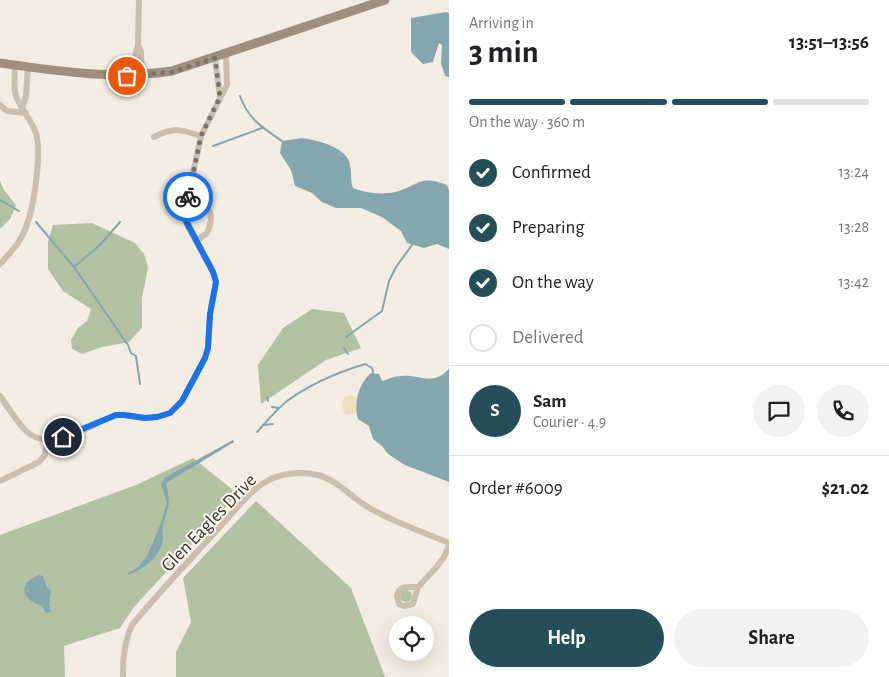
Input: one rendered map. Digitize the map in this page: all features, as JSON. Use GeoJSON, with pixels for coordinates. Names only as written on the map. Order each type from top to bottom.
{"type":"FeatureCollection","features":[{"type":"Feature","properties":{"kind":"main road"},"geometry":{"type":"LineString","coordinates":[[0,64],[112,76],[138,76],[172,72],[372,2],[385,0]]}},
{"type":"Feature","properties":{"kind":"street"},"geometry":{"type":"LineString","coordinates":[[138,76],[141,52],[138,45],[139,0]]}},
{"type":"Feature","properties":{"kind":"street"},"geometry":{"type":"LineString","coordinates":[[0,396],[26,431],[36,438],[47,441],[53,441],[116,415],[145,418],[157,417],[170,413],[182,401],[205,358],[208,348],[210,314],[216,282],[213,272],[185,219],[187,201],[201,136],[227,85],[226,54]]}},
{"type":"Feature","properties":{"kind":"street"},"geometry":{"type":"LineString","coordinates":[[215,58],[220,97]]}},
{"type":"Feature","properties":{"kind":"street"},"geometry":{"type":"LineString","coordinates":[[0,264],[18,243],[26,227],[31,212],[38,160],[36,131],[16,98],[15,65]]}},
{"type":"Feature","properties":{"kind":"street"},"geometry":{"type":"LineString","coordinates":[[24,110],[28,67]]}},
{"type":"Feature","properties":{"kind":"street"},"geometry":{"type":"LineString","coordinates":[[0,105],[7,111],[24,110]]}},
{"type":"Feature","properties":{"kind":"street"},"geometry":{"type":"LineString","coordinates":[[154,137],[173,129],[201,136]]}},
{"type":"Feature","properties":{"kind":"street"},"geometry":{"type":"LineString","coordinates":[[187,201],[205,206],[210,210],[211,219],[207,233],[196,241]]}},
{"type":"Feature","properties":{"kind":"street"},"geometry":{"type":"LineString","coordinates":[[0,481],[39,462],[45,455],[47,441]]}},
{"type":"Feature","properties":{"kind":"street","name":"Glen Eagles Drive"},"geometry":{"type":"LineString","coordinates":[[122,677],[124,649],[132,625],[239,507],[260,486],[268,481],[290,474],[311,474],[324,477],[340,486],[365,506],[449,544]]}},
{"type":"Feature","properties":{"kind":"street"},"geometry":{"type":"LineString","coordinates":[[418,587],[435,570],[444,557],[449,544]]}},
{"type":"Feature","properties":{"kind":"green space"},"geometry":{"type":"Polygon","coordinates":[[[0,181],[4,190],[16,205],[10,219],[0,229],[0,181]]]}},
{"type":"Feature","properties":{"kind":"green space"},"geometry":{"type":"Polygon","coordinates":[[[92,223],[135,243],[144,254],[148,267],[142,298],[142,328],[129,342],[102,347],[82,354],[72,349],[71,340],[78,328],[87,321],[91,309],[63,291],[48,269],[48,242],[53,225],[92,223]]]}},
{"type":"Feature","properties":{"kind":"green space"},"geometry":{"type":"Polygon","coordinates":[[[312,309],[344,313],[361,348],[326,360],[261,404],[258,365],[283,328],[312,309]]]}},
{"type":"Feature","properties":{"kind":"green space"},"geometry":{"type":"Polygon","coordinates":[[[193,458],[238,494],[134,607],[120,628],[64,646],[65,677],[0,677],[0,535],[136,485],[193,458]]]}},
{"type":"Feature","properties":{"kind":"green space"},"geometry":{"type":"Polygon","coordinates":[[[256,501],[351,588],[385,677],[176,677],[176,652],[191,622],[183,578],[256,501]]]}},
{"type":"Feature","properties":{"kind":"green space"},"geometry":{"type":"Polygon","coordinates":[[[406,590],[412,596],[406,602],[400,596],[406,590]]]}},
{"type":"Feature","properties":{"kind":"sand"},"geometry":{"type":"Polygon","coordinates":[[[350,395],[357,398],[357,413],[347,415],[344,413],[342,402],[344,397],[350,395]]]}},
{"type":"Feature","properties":{"kind":"water"},"geometry":{"type":"Polygon","coordinates":[[[449,13],[449,77],[445,76],[441,63],[442,45],[439,43],[433,62],[423,64],[411,52],[411,18],[449,13]]]}},
{"type":"Feature","properties":{"kind":"water"},"geometry":{"type":"Polygon","coordinates":[[[302,138],[330,146],[344,153],[350,165],[353,188],[358,190],[390,193],[424,181],[447,185],[449,190],[449,249],[437,244],[424,248],[407,243],[401,231],[382,217],[361,208],[336,208],[322,202],[312,193],[295,186],[291,170],[280,153],[282,141],[302,138]]]}},
{"type":"Feature","properties":{"kind":"water"},"geometry":{"type":"Polygon","coordinates":[[[449,369],[449,482],[405,465],[388,454],[373,439],[369,426],[358,419],[357,400],[360,388],[371,373],[379,374],[382,381],[401,376],[431,379],[449,369]]]}},
{"type":"Feature","properties":{"kind":"water"},"geometry":{"type":"Polygon","coordinates":[[[233,440],[234,442],[166,483],[169,505],[163,525],[163,542],[160,550],[144,567],[129,575],[127,574],[138,567],[147,556],[161,523],[167,502],[161,484],[166,477],[233,440]]]}},
{"type":"Feature","properties":{"kind":"water"},"geometry":{"type":"Polygon","coordinates":[[[39,575],[43,576],[47,587],[51,591],[49,604],[51,612],[46,613],[42,606],[30,599],[24,591],[27,583],[39,575]]]}},
{"type":"Feature","properties":{"kind":"waterway"},"geometry":{"type":"LineString","coordinates":[[240,96],[252,117],[262,127],[282,141]]}},
{"type":"Feature","properties":{"kind":"waterway"},"geometry":{"type":"LineString","coordinates":[[213,146],[262,128]]}},
{"type":"Feature","properties":{"kind":"waterway"},"geometry":{"type":"LineString","coordinates":[[0,200],[19,211]]}},
{"type":"Feature","properties":{"kind":"waterway"},"geometry":{"type":"LineString","coordinates":[[36,222],[74,267],[128,345],[131,353],[136,356],[140,384]]}},
{"type":"Feature","properties":{"kind":"waterway"},"geometry":{"type":"LineString","coordinates":[[74,267],[100,245],[120,222]]}},
{"type":"Feature","properties":{"kind":"waterway"},"geometry":{"type":"LineString","coordinates":[[346,337],[382,311],[389,281],[396,267],[412,245]]}},
{"type":"Feature","properties":{"kind":"waterway"},"geometry":{"type":"LineString","coordinates":[[344,348],[348,354]]}},
{"type":"Feature","properties":{"kind":"waterway"},"geometry":{"type":"LineString","coordinates":[[257,432],[287,401],[315,384],[365,364],[372,368],[373,372]]}},
{"type":"Feature","properties":{"kind":"waterway"},"geometry":{"type":"LineString","coordinates":[[267,397],[268,401]]}},
{"type":"Feature","properties":{"kind":"waterway"},"geometry":{"type":"LineString","coordinates":[[272,407],[279,408]]}},
{"type":"Feature","properties":{"kind":"waterway"},"geometry":{"type":"LineString","coordinates":[[263,425],[273,424]]}},
{"type":"Feature","properties":{"kind":"way so far"},"geometry":{"type":"LineString","coordinates":[[127,76],[172,72],[215,58],[220,97],[201,136],[188,197]]}},
{"type":"Feature","properties":{"kind":"route"},"geometry":{"type":"LineString","coordinates":[[63,437],[116,415],[145,418],[170,413],[182,401],[205,358],[208,348],[210,314],[216,282],[213,272],[185,219],[188,197]]}}]}
